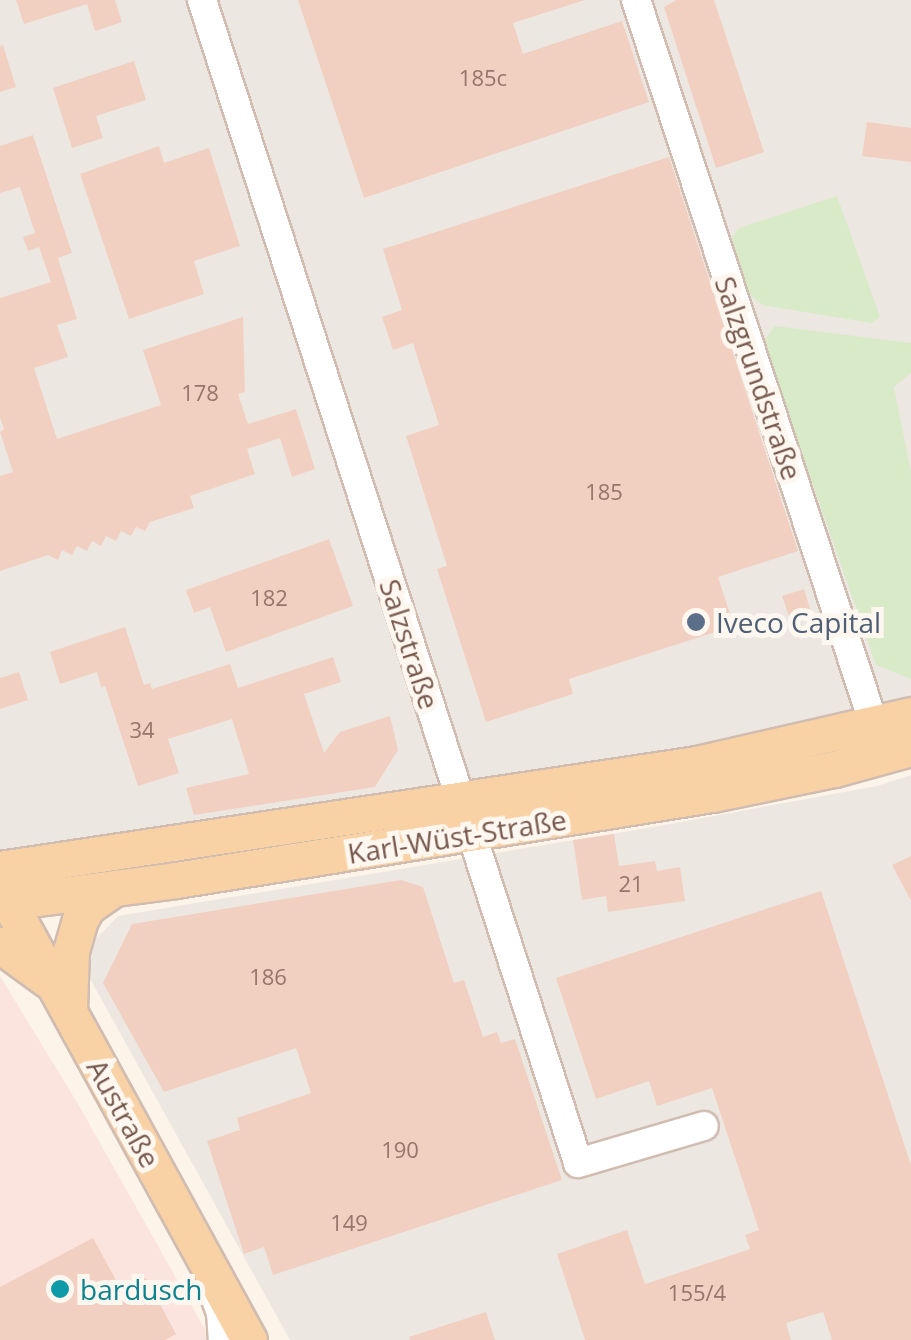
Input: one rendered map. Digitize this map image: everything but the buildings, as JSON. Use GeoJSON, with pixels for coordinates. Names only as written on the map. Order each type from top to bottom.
{"type":"FeatureCollection","features":[{"type":"Feature","properties":{"kind":"main road","name":"Karl-Wüst-Straße"},"geometry":{"type":"LineString","coordinates":[[2,890],[114,889],[466,818],[697,764],[890,743],[911,715]]}},
{"type":"Feature","properties":{"kind":"main road","name":"Karl-Wüst-Straße"},"geometry":{"type":"LineString","coordinates":[[2,890],[466,818]]}},
{"type":"Feature","properties":{"kind":"main road"},"geometry":{"type":"LineString","coordinates":[[0,945],[62,998],[80,920],[87,907],[114,889]]}},
{"type":"Feature","properties":{"kind":"main road","name":"Austraße"},"geometry":{"type":"LineString","coordinates":[[2,890],[248,1340]]}},
{"type":"Feature","properties":{"kind":"street","name":"Salzstraße"},"geometry":{"type":"LineString","coordinates":[[202,0],[578,1164],[704,1126]]}},
{"type":"Feature","properties":{"kind":"street","name":"Salzgrundstraße"},"geometry":{"type":"LineString","coordinates":[[636,0],[890,743]]}},
{"type":"Feature","properties":{"kind":"street"},"geometry":{"type":"LineString","coordinates":[[196,1245],[221,1313],[223,1340]]}},
{"type":"Feature","properties":{"kind":"shaded area"},"geometry":{"type":"Polygon","coordinates":[[[0,0],[911,0],[911,732],[0,881],[0,0]]]}},
{"type":"Feature","properties":{"kind":"shaded area"},"geometry":{"type":"Polygon","coordinates":[[[911,775],[911,1340],[290,1340],[88,975],[91,944],[118,916],[659,826],[877,786],[911,775]]]}},
{"type":"Feature","properties":{"kind":"shaded area"},"geometry":{"type":"Polygon","coordinates":[[[0,976],[78,1104],[211,1340],[0,1340],[0,976]]]}},
{"type":"Feature","properties":{"kind":"green space"},"geometry":{"type":"Polygon","coordinates":[[[837,196],[880,317],[872,323],[762,305],[747,292],[732,237],[739,228],[837,196]]]}},
{"type":"Feature","properties":{"kind":"green space"},"geometry":{"type":"Polygon","coordinates":[[[775,326],[911,343],[911,373],[894,387],[911,472],[911,679],[876,665],[763,342],[775,326]]]}},
{"type":"Feature","properties":{"kind":"place","name":"Iveco Capital"},"geometry":{"type":"Point","coordinates":[696,622]}},
{"type":"Feature","properties":{"kind":"place","name":"bardusch"},"geometry":{"type":"Point","coordinates":[60,1289]}}]}
